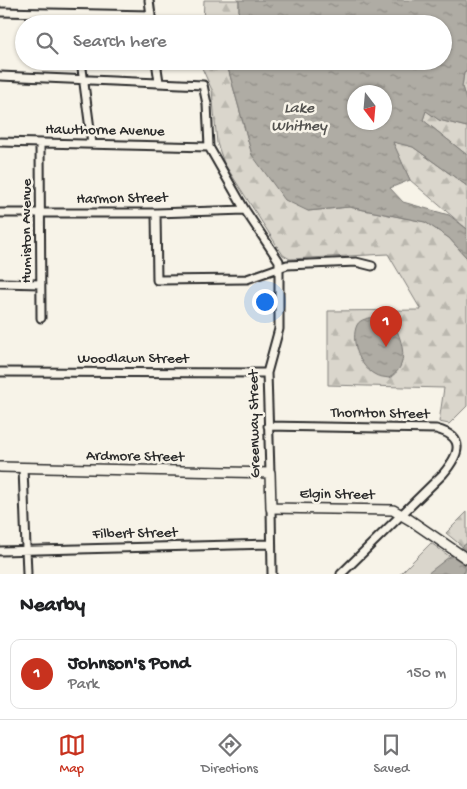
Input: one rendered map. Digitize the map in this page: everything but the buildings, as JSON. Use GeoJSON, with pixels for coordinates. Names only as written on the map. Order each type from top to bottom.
{"type":"FeatureCollection","features":[{"type":"Feature","properties":{"kind":"main road","name":"Ardmore Street"},"geometry":{"type":"LineString","coordinates":[[0,467],[270,473]]}},
{"type":"Feature","properties":{"kind":"main road","name":"Greenway Street"},"geometry":{"type":"LineString","coordinates":[[270,473],[271,508]]}},
{"type":"Feature","properties":{"kind":"main road","name":"Elgin Street"},"geometry":{"type":"LineString","coordinates":[[271,508],[388,510],[402,515]]}},
{"type":"Feature","properties":{"kind":"main road"},"geometry":{"type":"LineString","coordinates":[[402,515],[467,559]]}},
{"type":"Feature","properties":{"kind":"street"},"geometry":{"type":"LineString","coordinates":[[149,0],[151,15]]}},
{"type":"Feature","properties":{"kind":"street"},"geometry":{"type":"LineString","coordinates":[[0,12],[114,15]]}},
{"type":"Feature","properties":{"kind":"street"},"geometry":{"type":"LineString","coordinates":[[82,70],[92,144]]}},
{"type":"Feature","properties":{"kind":"street"},"geometry":{"type":"LineString","coordinates":[[0,76],[159,82],[157,70]]}},
{"type":"Feature","properties":{"kind":"street","name":"Greenway Street"},"geometry":{"type":"LineString","coordinates":[[159,82],[203,85],[207,104],[209,147],[245,210],[279,261],[279,328],[267,373],[270,473]]}},
{"type":"Feature","properties":{"kind":"street","name":"Hawthorne Avenue"},"geometry":{"type":"LineString","coordinates":[[0,142],[209,147]]}},
{"type":"Feature","properties":{"kind":"street","name":"Humiston Avenue"},"geometry":{"type":"LineString","coordinates":[[40,144],[41,318]]}},
{"type":"Feature","properties":{"kind":"street","name":"Harmon Street"},"geometry":{"type":"LineString","coordinates":[[0,212],[40,214],[245,210]]}},
{"type":"Feature","properties":{"kind":"street"},"geometry":{"type":"LineString","coordinates":[[156,213],[157,280],[247,279],[287,265],[356,262],[372,266]]}},
{"type":"Feature","properties":{"kind":"street"},"geometry":{"type":"LineString","coordinates":[[0,283],[41,284]]}},
{"type":"Feature","properties":{"kind":"street","name":"Woodlawn Street"},"geometry":{"type":"LineString","coordinates":[[0,372],[267,373]]}},
{"type":"Feature","properties":{"kind":"street","name":"Thornton Street"},"geometry":{"type":"LineString","coordinates":[[268,426],[436,429],[450,432],[459,448],[455,459],[402,515],[341,574]]}},
{"type":"Feature","properties":{"kind":"street"},"geometry":{"type":"LineString","coordinates":[[23,468],[27,574]]}},
{"type":"Feature","properties":{"kind":"street","name":"Greenway Street"},"geometry":{"type":"LineString","coordinates":[[271,508],[272,574]]}},
{"type":"Feature","properties":{"kind":"street","name":"Filbert Street"},"geometry":{"type":"LineString","coordinates":[[0,551],[271,544]]}},
{"type":"Feature","properties":{"kind":"green space"},"geometry":{"type":"Polygon","coordinates":[[[204,0],[239,0],[239,11],[235,15],[203,15],[204,0]]]}},
{"type":"Feature","properties":{"kind":"green space"},"geometry":{"type":"Polygon","coordinates":[[[203,70],[228,70],[252,155],[308,211],[349,207],[425,222],[449,238],[467,258],[467,406],[449,424],[439,422],[444,388],[328,385],[328,311],[421,310],[388,254],[290,259],[283,255],[224,163],[217,143],[212,90],[203,70]]]}},
{"type":"Feature","properties":{"kind":"green space"},"geometry":{"type":"Polygon","coordinates":[[[467,71],[467,103],[462,87],[464,73],[467,71]]]}},
{"type":"Feature","properties":{"kind":"green space"},"geometry":{"type":"Polygon","coordinates":[[[426,110],[439,120],[467,127],[467,155],[423,120],[426,110]]]}},
{"type":"Feature","properties":{"kind":"green space"},"geometry":{"type":"Polygon","coordinates":[[[392,141],[413,147],[467,186],[467,229],[410,180],[392,141]]]}},
{"type":"Feature","properties":{"kind":"green space"},"geometry":{"type":"Polygon","coordinates":[[[467,512],[467,543],[463,547],[446,533],[467,512]]]}},
{"type":"Feature","properties":{"kind":"green space"},"geometry":{"type":"Polygon","coordinates":[[[431,543],[467,569],[467,574],[400,574],[431,543]]]}},
{"type":"Feature","properties":{"kind":"water","name":"Lake Whitney"},"geometry":{"type":"Polygon","coordinates":[[[239,0],[467,0],[467,71],[464,73],[462,87],[467,103],[467,127],[439,120],[426,111],[423,120],[467,155],[467,186],[413,147],[393,142],[410,180],[390,188],[403,202],[449,215],[467,229],[467,258],[449,238],[425,222],[349,207],[308,211],[285,200],[252,155],[228,70],[452,70],[452,15],[235,15],[239,11],[239,0]]]}},
{"type":"Feature","properties":{"kind":"water"},"geometry":{"type":"Polygon","coordinates":[[[375,317],[394,324],[402,346],[403,354],[400,367],[389,378],[377,376],[369,370],[360,359],[355,345],[355,331],[358,323],[375,317]]]}},
{"type":"Feature","properties":{"kind":"water"},"geometry":{"type":"Polygon","coordinates":[[[467,543],[465,572],[460,574],[427,574],[467,543]]]}},
{"type":"Feature","properties":{"kind":"place","name":"Johnson's Pond"},"geometry":{"type":"Point","coordinates":[386,347]}}]}
